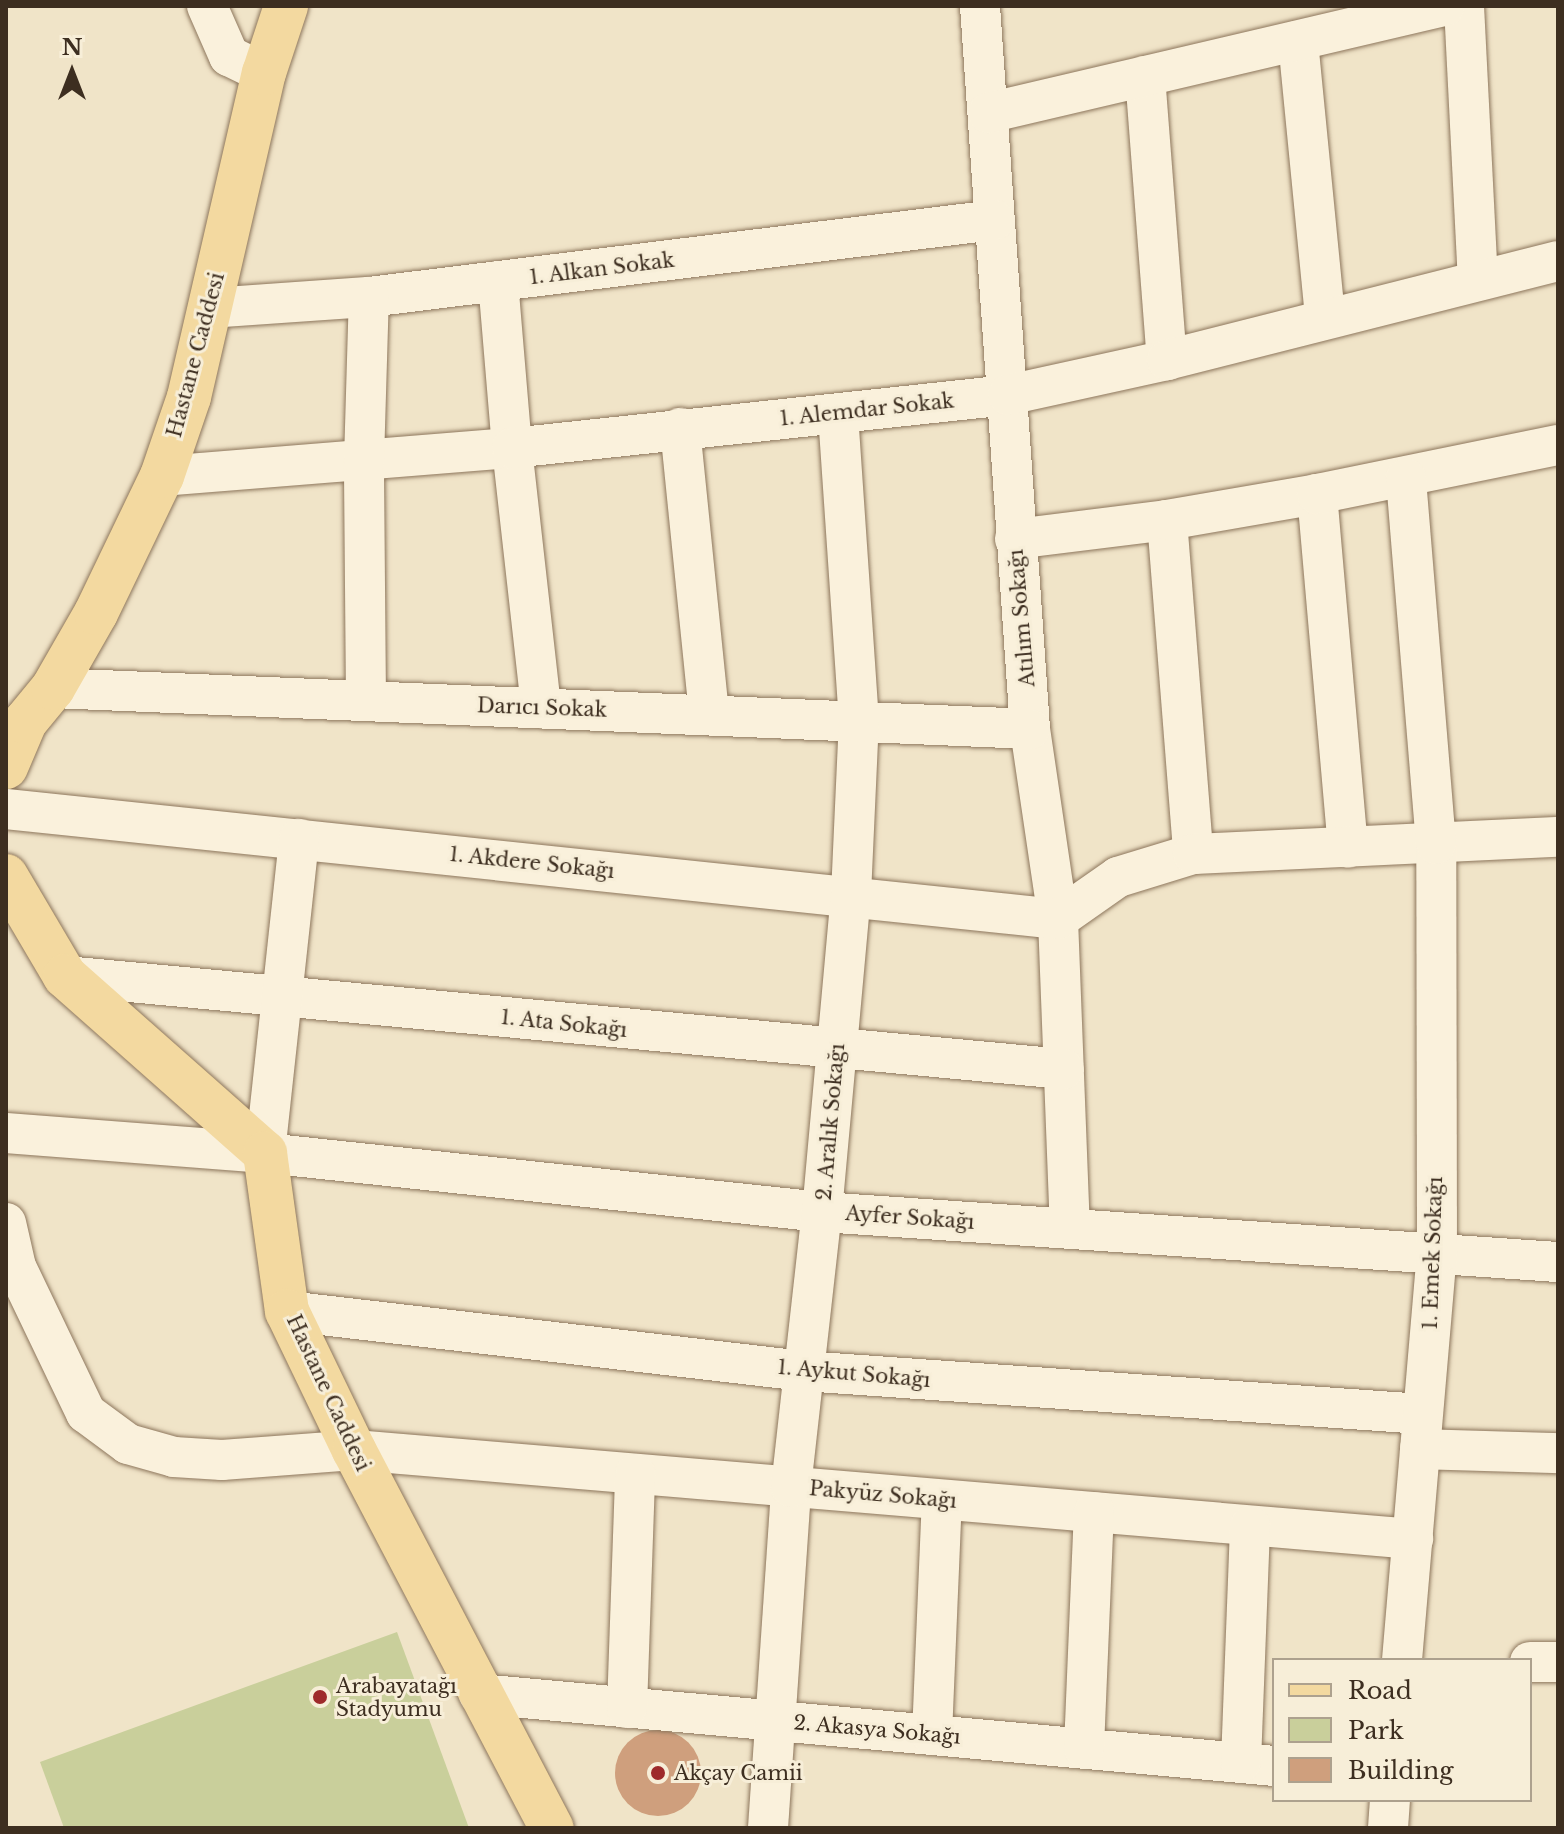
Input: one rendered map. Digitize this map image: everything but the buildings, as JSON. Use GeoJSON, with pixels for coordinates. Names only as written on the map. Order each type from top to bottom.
{"type":"FeatureCollection","features":[{"type":"Feature","properties":{"kind":"main road","name":"Hastane Caddesi"},"geometry":{"type":"LineString","coordinates":[[6,767],[25,722],[53,688],[96,613],[162,476],[189,397],[264,73],[286,6]]}},
{"type":"Feature","properties":{"kind":"main road"},"geometry":{"type":"LineString","coordinates":[[6,876],[65,976],[265,1153]]}},
{"type":"Feature","properties":{"kind":"main road","name":"Hastane Caddesi"},"geometry":{"type":"LineString","coordinates":[[265,1153],[287,1311],[479,1694],[552,1828]]}},
{"type":"Feature","properties":{"kind":"street"},"geometry":{"type":"LineString","coordinates":[[207,6],[229,56],[264,73]]}},
{"type":"Feature","properties":{"kind":"street","name":"Atılım Sokağı"},"geometry":{"type":"LineString","coordinates":[[980,6],[1030,729],[1058,919],[1070,1229]]}},
{"type":"Feature","properties":{"kind":"street"},"geometry":{"type":"LineString","coordinates":[[988,113],[1445,6]]}},
{"type":"Feature","properties":{"kind":"street"},"geometry":{"type":"LineString","coordinates":[[1464,6],[1478,280]]}},
{"type":"Feature","properties":{"kind":"street"},"geometry":{"type":"LineString","coordinates":[[1298,41],[1325,318]]}},
{"type":"Feature","properties":{"kind":"street"},"geometry":{"type":"LineString","coordinates":[[1145,76],[1167,360]]}},
{"type":"Feature","properties":{"kind":"street","name":"1. Alkan Sokak"},"geometry":{"type":"LineString","coordinates":[[210,308],[369,297],[994,220]]}},
{"type":"Feature","properties":{"kind":"street","name":"1. Alemdar Sokak"},"geometry":{"type":"LineString","coordinates":[[162,476],[512,448],[1008,395],[1167,360],[1558,261]]}},
{"type":"Feature","properties":{"kind":"street"},"geometry":{"type":"LineString","coordinates":[[498,281],[512,448],[541,708]]}},
{"type":"Feature","properties":{"kind":"street"},"geometry":{"type":"LineString","coordinates":[[366,701],[364,461],[369,297]]}},
{"type":"Feature","properties":{"kind":"street","name":"2. Aralık Sokağı"},"geometry":{"type":"LineString","coordinates":[[768,1828],[791,1487],[822,1212],[851,895],[859,722],[838,414]]}},
{"type":"Feature","properties":{"kind":"street"},"geometry":{"type":"LineString","coordinates":[[680,428],[709,715]]}},
{"type":"Feature","properties":{"kind":"street"},"geometry":{"type":"LineString","coordinates":[[1015,539],[1167,520],[1406,478],[1558,445]]}},
{"type":"Feature","properties":{"kind":"street","name":"1. Emek Sokağı"},"geometry":{"type":"LineString","coordinates":[[1402,1658],[1437,1254],[1436,844],[1406,478]]}},
{"type":"Feature","properties":{"kind":"street"},"geometry":{"type":"LineString","coordinates":[[1317,494],[1348,848]]}},
{"type":"Feature","properties":{"kind":"street"},"geometry":{"type":"LineString","coordinates":[[1167,520],[1193,854]]}},
{"type":"Feature","properties":{"kind":"street","name":"Darıcı Sokak"},"geometry":{"type":"LineString","coordinates":[[53,688],[1030,729]]}},
{"type":"Feature","properties":{"kind":"street","name":"1. Akdere Sokağı"},"geometry":{"type":"LineString","coordinates":[[6,809],[1058,919]]}},
{"type":"Feature","properties":{"kind":"street"},"geometry":{"type":"LineString","coordinates":[[1058,919],[1118,877],[1193,854],[1558,837]]}},
{"type":"Feature","properties":{"kind":"street"},"geometry":{"type":"LineString","coordinates":[[265,1153],[299,839]]}},
{"type":"Feature","properties":{"kind":"street","name":"1. Ata Sokağı"},"geometry":{"type":"LineString","coordinates":[[65,976],[837,1051],[1064,1069]]}},
{"type":"Feature","properties":{"kind":"street","name":"Ayfer Sokağı"},"geometry":{"type":"LineString","coordinates":[[6,1133],[265,1153],[822,1212],[1558,1262]]}},
{"type":"Feature","properties":{"kind":"street","name":"Pakyüz Sokağı"},"geometry":{"type":"LineString","coordinates":[[6,1223],[16,1267],[86,1413],[128,1444],[174,1457],[222,1460],[354,1450],[1413,1539]]}},
{"type":"Feature","properties":{"kind":"street","name":"1. Aykut Sokağı"},"geometry":{"type":"LineString","coordinates":[[287,1311],[803,1371],[1422,1431],[1558,1453]]}},
{"type":"Feature","properties":{"kind":"street"},"geometry":{"type":"LineString","coordinates":[[627,1708],[635,1474]]}},
{"type":"Feature","properties":{"kind":"street"},"geometry":{"type":"LineString","coordinates":[[932,1735],[942,1500]]}},
{"type":"Feature","properties":{"kind":"street"},"geometry":{"type":"LineString","coordinates":[[1084,1748],[1094,1512]]}},
{"type":"Feature","properties":{"kind":"street"},"geometry":{"type":"LineString","coordinates":[[1250,1526],[1257,1764]]}},
{"type":"Feature","properties":{"kind":"street"},"geometry":{"type":"LineString","coordinates":[[1532,1662],[1558,1662]]}},
{"type":"Feature","properties":{"kind":"street","name":"2. Akasya Sokağı"},"geometry":{"type":"LineString","coordinates":[[479,1694],[1257,1764]]}},
{"type":"Feature","properties":{"kind":"street"},"geometry":{"type":"LineString","coordinates":[[1388,1828],[1390,1802]]}},
{"type":"Feature","properties":{"kind":"green space","name":"Arabayatağı Stadyumu"},"geometry":{"type":"Polygon","coordinates":[[[397,1632],[469,1828],[64,1828],[40,1762],[397,1632]]]}},
{"type":"Feature","properties":{"kind":"place","name":"Arabayatağı Stadyumu"},"geometry":{"type":"Point","coordinates":[320,1697]}},
{"type":"Feature","properties":{"kind":"place","name":"Akçay Camii"},"geometry":{"type":"Point","coordinates":[658,1773]}}]}
